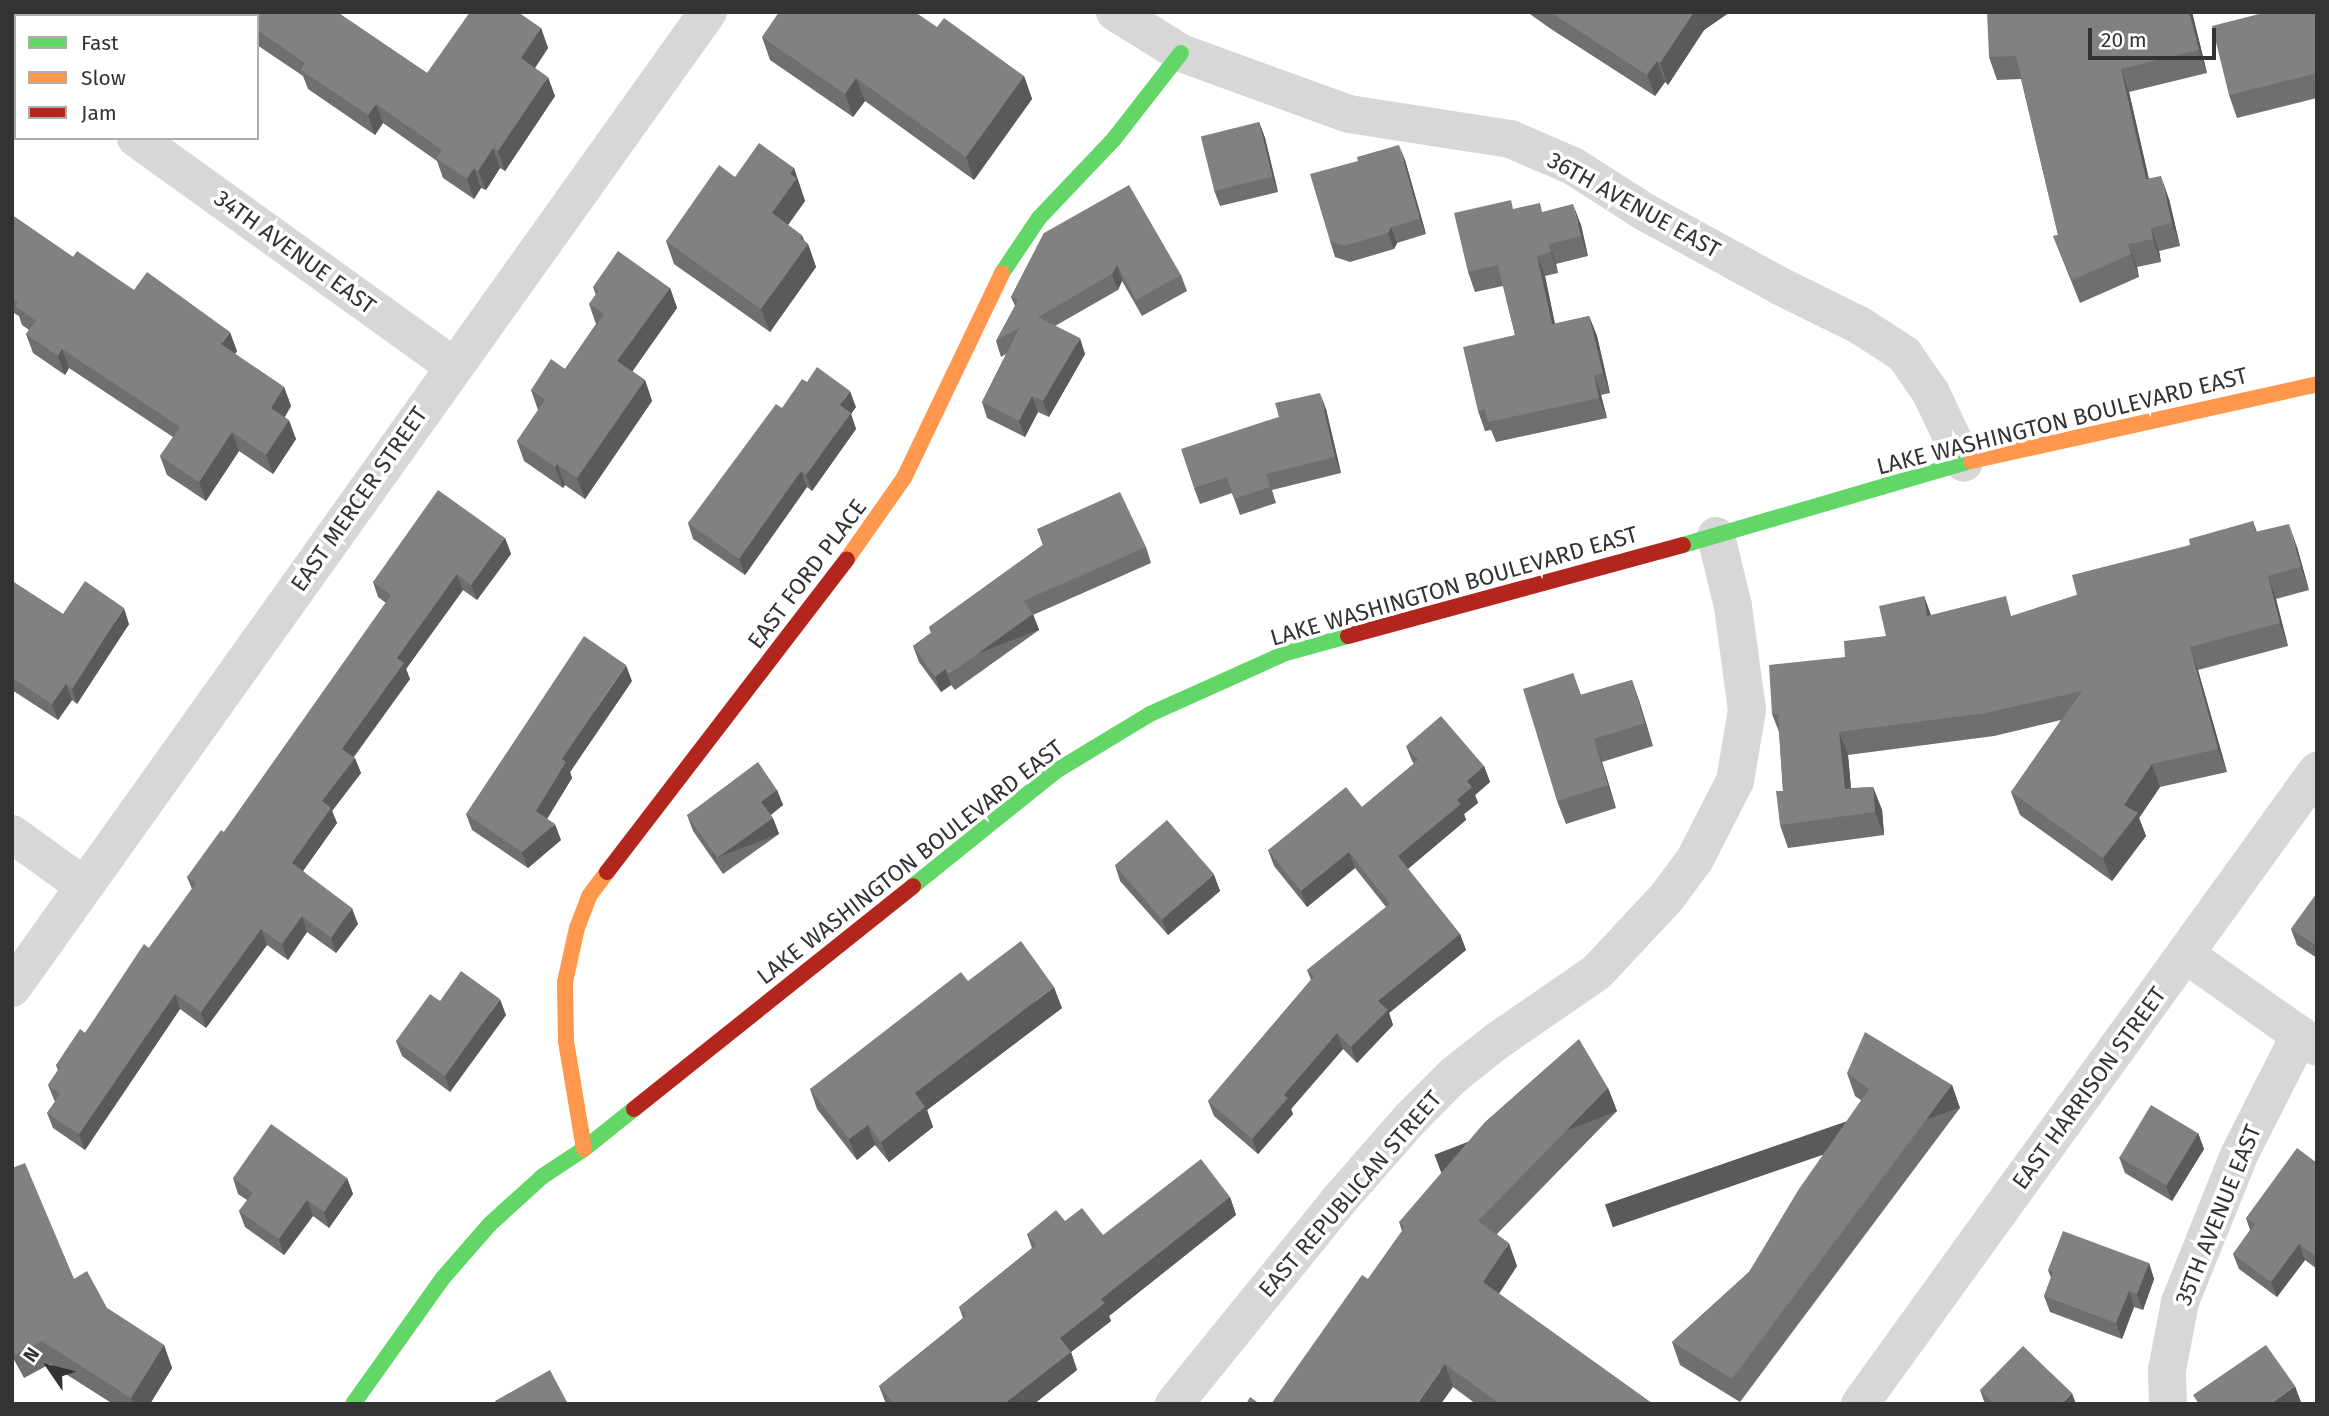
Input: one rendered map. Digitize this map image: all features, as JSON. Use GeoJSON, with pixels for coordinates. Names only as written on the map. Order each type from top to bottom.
{"type":"FeatureCollection","features":[{"type":"Feature","properties":{"kind":"main road","name":"EAST FORD PLACE"},"geometry":{"type":"LineString","coordinates":[[584,1149],[566,1041],[565,982],[577,928],[589,896],[876,521],[904,478],[1008,261],[1039,218],[1114,139],[1181,53]]}},
{"type":"Feature","properties":{"kind":"main road","name":"LAKE WASHINGTON BOULEVARD EAST"},"geometry":{"type":"LineString","coordinates":[[353,1404],[442,1279],[490,1224],[544,1176],[584,1149],[1056,771],[1150,714],[1286,653],[1716,536],[1964,463],[2317,384]]}},
{"type":"Feature","properties":{"kind":"street","name":"EAST MERCER STREET"},"geometry":{"type":"LineString","coordinates":[[12,988],[708,12]]}},
{"type":"Feature","properties":{"kind":"street","name":"36TH AVENUE EAST"},"geometry":{"type":"LineString","coordinates":[[1115,12],[1181,53],[1349,114],[1510,139],[1573,166],[1643,211],[1782,287],[1859,325],[1904,354],[1931,393],[1964,463]]}},
{"type":"Feature","properties":{"kind":"street","name":"34TH AVENUE EAST"},"geometry":{"type":"LineString","coordinates":[[139,140],[453,366]]}},
{"type":"Feature","properties":{"kind":"street","name":"EAST REPUBLICAN STREET"},"geometry":{"type":"LineString","coordinates":[[1174,1404],[1340,1199],[1410,1119],[1454,1075],[1497,1041],[1597,972],[1667,897],[1695,859],[1735,781],[1748,710],[1732,606],[1716,536]]}},
{"type":"Feature","properties":{"kind":"street","name":"EAST HARRISON STREET"},"geometry":{"type":"LineString","coordinates":[[1860,1404],[2317,771]]}},
{"type":"Feature","properties":{"kind":"street"},"geometry":{"type":"LineString","coordinates":[[12,834],[84,886]]}},
{"type":"Feature","properties":{"kind":"street"},"geometry":{"type":"LineString","coordinates":[[2185,954],[2309,1041]]}},
{"type":"Feature","properties":{"kind":"street","name":"35TH AVENUE EAST"},"geometry":{"type":"LineString","coordinates":[[2168,1404],[2167,1370],[2180,1302],[2239,1155],[2309,1041]]}},
{"type":"Feature","properties":{"kind":"building"},"geometry":{"type":"Polygon","coordinates":[[[227,12],[337,12],[427,73],[470,12],[518,12],[541,28],[521,58],[548,77],[498,151],[493,148],[478,171],[474,168],[467,179],[436,158],[442,150],[376,104],[368,115],[301,70],[305,63],[259,31],[259,14],[227,12]]]}},
{"type":"Feature","properties":{"kind":"building"},"geometry":{"type":"Polygon","coordinates":[[[779,12],[915,12],[937,27],[944,18],[1024,76],[966,157],[856,78],[845,94],[762,37],[779,12]]]}},
{"type":"Feature","properties":{"kind":"building"},"geometry":{"type":"Polygon","coordinates":[[[1550,12],[1694,12],[1660,63],[1657,61],[1647,75],[1550,12]]]}},
{"type":"Feature","properties":{"kind":"building"},"geometry":{"type":"Polygon","coordinates":[[[1987,12],[2189,12],[2199,50],[2121,69],[2146,179],[2161,176],[2172,223],[2151,228],[2153,239],[2128,244],[2131,254],[2072,280],[2053,236],[2058,235],[2016,56],[1989,57],[1987,12]]]}},
{"type":"Feature","properties":{"kind":"building"},"geometry":{"type":"Polygon","coordinates":[[[2267,12],[2317,12],[2317,73],[2229,95],[2212,26],[2267,12]]]}},
{"type":"Feature","properties":{"kind":"building"},"geometry":{"type":"Polygon","coordinates":[[[1259,122],[1273,176],[1214,191],[1201,137],[1259,122]]]}},
{"type":"Feature","properties":{"kind":"building"},"geometry":{"type":"Polygon","coordinates":[[[759,143],[794,168],[790,174],[797,178],[772,213],[802,235],[800,238],[808,244],[761,309],[666,241],[719,165],[735,177],[759,143]]]}},
{"type":"Feature","properties":{"kind":"building"},"geometry":{"type":"Polygon","coordinates":[[[1399,145],[1420,219],[1391,227],[1388,233],[1344,246],[1330,241],[1310,174],[1358,161],[1357,157],[1399,145]]]}},
{"type":"Feature","properties":{"kind":"building"},"geometry":{"type":"Polygon","coordinates":[[[1129,185],[1181,275],[1136,300],[1117,265],[1112,274],[1038,317],[1080,338],[1043,401],[1032,396],[1019,421],[982,402],[1020,327],[996,341],[1018,300],[1011,297],[1044,233],[1129,185]]]}},
{"type":"Feature","properties":{"kind":"building"},"geometry":{"type":"Polygon","coordinates":[[[1511,200],[1513,209],[1540,203],[1542,212],[1573,204],[1581,236],[1549,244],[1551,252],[1537,256],[1552,324],[1589,316],[1603,373],[1594,375],[1599,398],[1488,422],[1485,409],[1478,411],[1463,347],[1515,335],[1498,265],[1468,272],[1454,213],[1511,200]]]}},
{"type":"Feature","properties":{"kind":"building"},"geometry":{"type":"Polygon","coordinates":[[[12,215],[73,257],[77,251],[134,290],[147,272],[230,332],[221,344],[284,387],[271,408],[289,420],[266,455],[232,432],[199,482],[160,456],[180,427],[62,349],[58,356],[26,334],[36,321],[15,306],[18,302],[12,298],[12,215]]]}},
{"type":"Feature","properties":{"kind":"building"},"geometry":{"type":"Polygon","coordinates":[[[618,251],[670,288],[617,361],[645,380],[577,478],[557,464],[555,467],[517,441],[545,400],[531,390],[551,359],[565,369],[604,314],[589,304],[598,291],[593,287],[618,251]]]}},
{"type":"Feature","properties":{"kind":"building"},"geometry":{"type":"Polygon","coordinates":[[[817,367],[850,391],[840,405],[851,413],[806,475],[801,471],[739,559],[688,523],[776,404],[782,408],[802,379],[807,382],[817,367]]]}},
{"type":"Feature","properties":{"kind":"building"},"geometry":{"type":"Polygon","coordinates":[[[1320,393],[1335,457],[1266,474],[1270,487],[1234,499],[1227,477],[1194,488],[1181,449],[1279,417],[1275,403],[1320,393]]]}},
{"type":"Feature","properties":{"kind":"building"},"geometry":{"type":"Polygon","coordinates":[[[438,490],[505,538],[471,585],[457,574],[397,658],[404,663],[342,749],[355,758],[322,801],[331,808],[292,863],[352,908],[331,938],[302,916],[282,944],[261,929],[201,1012],[175,994],[79,1134],[47,1113],[60,1094],[48,1085],[60,1067],[56,1065],[80,1029],[85,1033],[144,944],[149,948],[196,883],[187,877],[221,830],[224,832],[391,595],[373,582],[438,490]]]}},
{"type":"Feature","properties":{"kind":"building"},"geometry":{"type":"Polygon","coordinates":[[[1120,492],[1146,547],[1023,601],[1033,614],[949,674],[945,669],[935,677],[913,646],[932,632],[929,627],[1044,544],[1037,529],[1120,492]]]}},
{"type":"Feature","properties":{"kind":"building"},"geometry":{"type":"Polygon","coordinates":[[[2253,521],[2255,532],[2289,524],[2301,567],[2268,576],[2280,623],[2190,647],[2218,749],[2152,764],[2124,805],[2138,813],[2103,858],[2011,792],[2082,691],[1986,713],[1839,732],[1845,789],[1873,787],[1875,812],[1780,825],[1776,791],[1783,791],[1778,714],[1772,714],[1769,665],[1845,657],[1844,641],[1886,636],[1879,606],[1924,596],[1927,616],[2006,596],[2011,616],[2077,595],[2072,575],[2190,545],[2189,539],[2253,521]]]}},
{"type":"Feature","properties":{"kind":"building"},"geometry":{"type":"Polygon","coordinates":[[[12,581],[63,614],[85,581],[124,608],[72,689],[66,684],[52,704],[12,678],[12,581]]]}},
{"type":"Feature","properties":{"kind":"building"},"geometry":{"type":"Polygon","coordinates":[[[584,636],[626,665],[562,759],[566,762],[536,811],[555,824],[522,852],[466,814],[584,636]]]}},
{"type":"Feature","properties":{"kind":"building"},"geometry":{"type":"Polygon","coordinates":[[[1573,673],[1580,695],[1632,680],[1645,723],[1594,739],[1608,785],[1557,801],[1523,689],[1573,673]]]}},
{"type":"Feature","properties":{"kind":"building"},"geometry":{"type":"Polygon","coordinates":[[[1441,716],[1484,766],[1467,781],[1472,787],[1457,800],[1461,804],[1398,856],[1460,934],[1378,1001],[1388,1010],[1351,1047],[1337,1033],[1284,1095],[1288,1098],[1252,1139],[1208,1101],[1314,976],[1307,970],[1390,904],[1349,852],[1301,891],[1268,850],[1346,787],[1362,807],[1418,760],[1406,746],[1441,716]]]}},
{"type":"Feature","properties":{"kind":"building"},"geometry":{"type":"Polygon","coordinates":[[[758,762],[777,790],[761,802],[773,818],[717,858],[687,815],[758,762]]]}},
{"type":"Feature","properties":{"kind":"building"},"geometry":{"type":"Polygon","coordinates":[[[1167,820],[1214,874],[1162,920],[1115,865],[1167,820]]]}},
{"type":"Feature","properties":{"kind":"building"},"geometry":{"type":"Polygon","coordinates":[[[2317,893],[2317,946],[2291,929],[2317,893]]]}},
{"type":"Feature","properties":{"kind":"building"},"geometry":{"type":"Polygon","coordinates":[[[1021,941],[1054,987],[915,1093],[925,1107],[881,1142],[868,1125],[849,1139],[810,1089],[961,972],[968,981],[1021,941]]]}},
{"type":"Feature","properties":{"kind":"building"},"geometry":{"type":"Polygon","coordinates":[[[461,971],[500,999],[445,1076],[396,1041],[430,994],[440,1001],[461,971]]]}},
{"type":"Feature","properties":{"kind":"building"},"geometry":{"type":"Polygon","coordinates":[[[1865,1032],[1952,1085],[1732,1379],[1672,1342],[1749,1272],[1799,1189],[1869,1089],[1847,1073],[1865,1032]]]}},
{"type":"Feature","properties":{"kind":"building"},"geometry":{"type":"Polygon","coordinates":[[[1579,1039],[1608,1088],[1478,1221],[1509,1243],[1483,1282],[1653,1404],[1500,1404],[1445,1364],[1417,1404],[1271,1404],[1362,1275],[1368,1279],[1405,1227],[1399,1222],[1485,1122],[1579,1039]]]}},
{"type":"Feature","properties":{"kind":"building"},"geometry":{"type":"Polygon","coordinates":[[[2151,1105],[2198,1133],[2167,1186],[2120,1157],[2151,1105]]]}},
{"type":"Feature","properties":{"kind":"building"},"geometry":{"type":"Polygon","coordinates":[[[271,1124],[347,1178],[324,1212],[307,1200],[279,1239],[239,1211],[253,1193],[233,1178],[271,1124]]]}},
{"type":"Feature","properties":{"kind":"building"},"geometry":{"type":"Polygon","coordinates":[[[2297,1148],[2317,1163],[2317,1257],[2299,1244],[2271,1282],[2233,1254],[2255,1224],[2246,1218],[2297,1148]]]}},
{"type":"Feature","properties":{"kind":"building"},"geometry":{"type":"Polygon","coordinates":[[[1201,1159],[1230,1197],[1101,1299],[1105,1303],[1060,1338],[1071,1352],[1004,1404],[894,1404],[879,1386],[966,1316],[959,1307],[1036,1245],[1027,1234],[1056,1210],[1065,1221],[1082,1208],[1103,1235],[1201,1159]]]}},
{"type":"Feature","properties":{"kind":"building"},"geometry":{"type":"Polygon","coordinates":[[[25,1163],[74,1279],[87,1271],[107,1308],[164,1345],[131,1398],[42,1341],[15,1355],[12,1349],[12,1168],[25,1163]]]}},
{"type":"Feature","properties":{"kind":"building"},"geometry":{"type":"Polygon","coordinates":[[[2063,1231],[2149,1263],[2137,1294],[2129,1291],[2116,1323],[2044,1296],[2053,1272],[2048,1270],[2063,1231]]]}},
{"type":"Feature","properties":{"kind":"building"},"geometry":{"type":"Polygon","coordinates":[[[2266,1345],[2295,1386],[2270,1404],[2199,1404],[2193,1395],[2266,1345]]]}},
{"type":"Feature","properties":{"kind":"building"},"geometry":{"type":"Polygon","coordinates":[[[2023,1346],[2072,1393],[2061,1404],[1994,1404],[1980,1390],[2023,1346]]]}},
{"type":"Feature","properties":{"kind":"building"},"geometry":{"type":"Polygon","coordinates":[[[550,1370],[568,1404],[496,1404],[495,1401],[550,1370]]]}},
{"type":"Feature","properties":{"kind":"building"},"geometry":{"type":"Polygon","coordinates":[[[1250,1397],[1260,1404],[1246,1404],[1250,1397]]]}},
{"type":"Feature","properties":{"kind":"traffic: fast"},"geometry":{"type":"LineString","coordinates":[[1002,273],[1039,218],[1114,139],[1181,53]]}},
{"type":"Feature","properties":{"kind":"traffic: fast"},"geometry":{"type":"LineString","coordinates":[[1683,545],[1971,461]]}},
{"type":"Feature","properties":{"kind":"traffic: fast"},"geometry":{"type":"LineString","coordinates":[[913,886],[1056,771],[1150,714],[1286,653],[1348,636]]}},
{"type":"Feature","properties":{"kind":"traffic: fast"},"geometry":{"type":"LineString","coordinates":[[353,1404],[442,1279],[490,1224],[543,1176],[584,1149],[634,1109]]}},
{"type":"Feature","properties":{"kind":"traffic: slow"},"geometry":{"type":"LineString","coordinates":[[847,559],[904,478],[1002,273]]}},
{"type":"Feature","properties":{"kind":"traffic: slow"},"geometry":{"type":"LineString","coordinates":[[1971,461],[2317,384]]}},
{"type":"Feature","properties":{"kind":"traffic: slow"},"geometry":{"type":"LineString","coordinates":[[584,1149],[566,1041],[565,982],[577,928],[589,896],[607,872]]}},
{"type":"Feature","properties":{"kind":"traffic: jam"},"geometry":{"type":"LineString","coordinates":[[1348,636],[1683,545]]}},
{"type":"Feature","properties":{"kind":"traffic: jam"},"geometry":{"type":"LineString","coordinates":[[607,872],[847,559]]}},
{"type":"Feature","properties":{"kind":"traffic: jam"},"geometry":{"type":"LineString","coordinates":[[634,1109],[913,886]]}}]}
